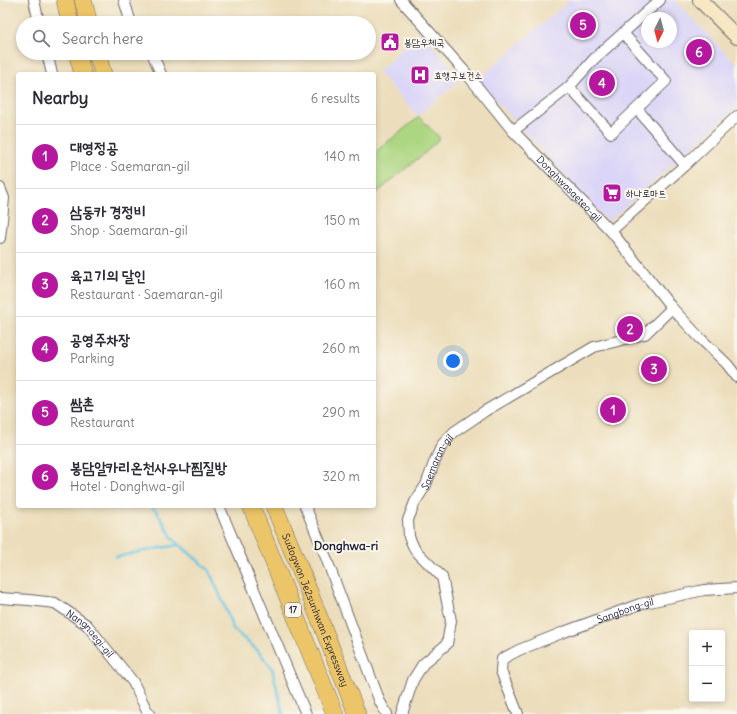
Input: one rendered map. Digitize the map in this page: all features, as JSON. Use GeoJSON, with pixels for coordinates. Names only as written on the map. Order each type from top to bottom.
{"type":"FeatureCollection","features":[{"type":"Feature","properties":{"kind":"highway"},"geometry":{"type":"LineString","coordinates":[[64,0],[68,16]]}},
{"type":"Feature","properties":{"kind":"highway"},"geometry":{"type":"LineString","coordinates":[[83,0],[87,16]]}},
{"type":"Feature","properties":{"kind":"highway"},"geometry":{"type":"LineString","coordinates":[[80,60],[83,72]]}},
{"type":"Feature","properties":{"kind":"highway"},"geometry":{"type":"LineString","coordinates":[[99,60],[102,72]]}},
{"type":"Feature","properties":{"kind":"highway","name":"17"},"geometry":{"type":"LineString","coordinates":[[252,508],[335,714]]}},
{"type":"Feature","properties":{"kind":"highway","name":"Sudogwon Je2sunhwan Expressway"},"geometry":{"type":"LineString","coordinates":[[275,508],[357,714]]}},
{"type":"Feature","properties":{"kind":"street"},"geometry":{"type":"LineString","coordinates":[[34,0],[37,16]]}},
{"type":"Feature","properties":{"kind":"street"},"geometry":{"type":"LineString","coordinates":[[124,0],[129,16]]}},
{"type":"Feature","properties":{"kind":"street","name":"Donghwasaeteo-gil"},"geometry":{"type":"LineString","coordinates":[[401,0],[467,74],[513,131],[611,231],[672,308],[727,364],[737,377]]}},
{"type":"Feature","properties":{"kind":"street"},"geometry":{"type":"LineString","coordinates":[[513,131],[569,87],[594,58],[660,0]]}},
{"type":"Feature","properties":{"kind":"street"},"geometry":{"type":"LineString","coordinates":[[700,0],[737,37]]}},
{"type":"Feature","properties":{"kind":"street"},"geometry":{"type":"LineString","coordinates":[[569,87],[611,133],[666,81],[623,33]]}},
{"type":"Feature","properties":{"kind":"street"},"geometry":{"type":"LineString","coordinates":[[49,60],[52,72]]}},
{"type":"Feature","properties":{"kind":"street"},"geometry":{"type":"LineString","coordinates":[[155,60],[160,72]]}},
{"type":"Feature","properties":{"kind":"street"},"geometry":{"type":"LineString","coordinates":[[637,109],[685,165]]}},
{"type":"Feature","properties":{"kind":"street"},"geometry":{"type":"LineString","coordinates":[[611,231],[737,116]]}},
{"type":"Feature","properties":{"kind":"street"},"geometry":{"type":"LineString","coordinates":[[0,188],[4,198],[0,238]]}},
{"type":"Feature","properties":{"kind":"street","name":"Saemaran-gil"},"geometry":{"type":"LineString","coordinates":[[402,714],[413,680],[423,664],[447,644],[450,621],[442,577],[415,550],[409,537],[408,520],[415,502],[426,485],[442,445],[454,432],[485,411],[594,347],[645,334],[672,308]]}},
{"type":"Feature","properties":{"kind":"street"},"geometry":{"type":"LineString","coordinates":[[220,508],[306,714]]}},
{"type":"Feature","properties":{"kind":"street"},"geometry":{"type":"LineString","coordinates":[[306,508],[380,702],[387,714]]}},
{"type":"Feature","properties":{"kind":"street","name":"Sangbong-gil"},"geometry":{"type":"LineString","coordinates":[[518,714],[501,671],[502,659],[519,650],[564,632],[640,604],[704,590],[737,588]]}},
{"type":"Feature","properties":{"kind":"street","name":"Nangnaegi-gil"},"geometry":{"type":"LineString","coordinates":[[0,598],[55,603],[87,625],[132,682],[150,714]]}},
{"type":"Feature","properties":{"kind":"shaded area"},"geometry":{"type":"Polygon","coordinates":[[[570,0],[675,0],[737,65],[737,107],[608,222],[477,80],[570,0]]]}},
{"type":"Feature","properties":{"kind":"shaded area","name":"효행구보건소"},"geometry":{"type":"Polygon","coordinates":[[[420,31],[461,78],[418,116],[378,72],[420,31]]]}},
{"type":"Feature","properties":{"kind":"green space"},"geometry":{"type":"Polygon","coordinates":[[[419,117],[440,138],[427,151],[376,193],[376,151],[419,117]]]}},
{"type":"Feature","properties":{"kind":"waterway"},"geometry":{"type":"LineString","coordinates":[[152,508],[157,512],[173,539],[209,570],[233,629],[257,650],[272,668],[283,714]]}},
{"type":"Feature","properties":{"kind":"waterway"},"geometry":{"type":"LineString","coordinates":[[116,557],[179,545]]}},
{"type":"Feature","properties":{"kind":"place","name":"쌈촌"},"geometry":{"type":"Point","coordinates":[583,25]}},
{"type":"Feature","properties":{"kind":"place","name":"봉담우체국"},"geometry":{"type":"Point","coordinates":[390,42]}},
{"type":"Feature","properties":{"kind":"place","name":"봉담알카리온천사우나찜질방"},"geometry":{"type":"Point","coordinates":[699,52]}},
{"type":"Feature","properties":{"kind":"place","name":"효행구보건소"},"geometry":{"type":"Point","coordinates":[420,75]}},
{"type":"Feature","properties":{"kind":"place","name":"공영주차장"},"geometry":{"type":"Point","coordinates":[602,83]}},
{"type":"Feature","properties":{"kind":"place","name":"하나로마트"},"geometry":{"type":"Point","coordinates":[612,193]}},
{"type":"Feature","properties":{"kind":"place","name":"삼동카 경정비"},"geometry":{"type":"Point","coordinates":[630,329]}},
{"type":"Feature","properties":{"kind":"place","name":"육고기의 달인"},"geometry":{"type":"Point","coordinates":[654,369]}},
{"type":"Feature","properties":{"kind":"place","name":"대영정공"},"geometry":{"type":"Point","coordinates":[613,410]}},
{"type":"Feature","properties":{"kind":"district","name":"Donghwa-ri"},"geometry":{"type":"Point","coordinates":[346,546]}}]}
